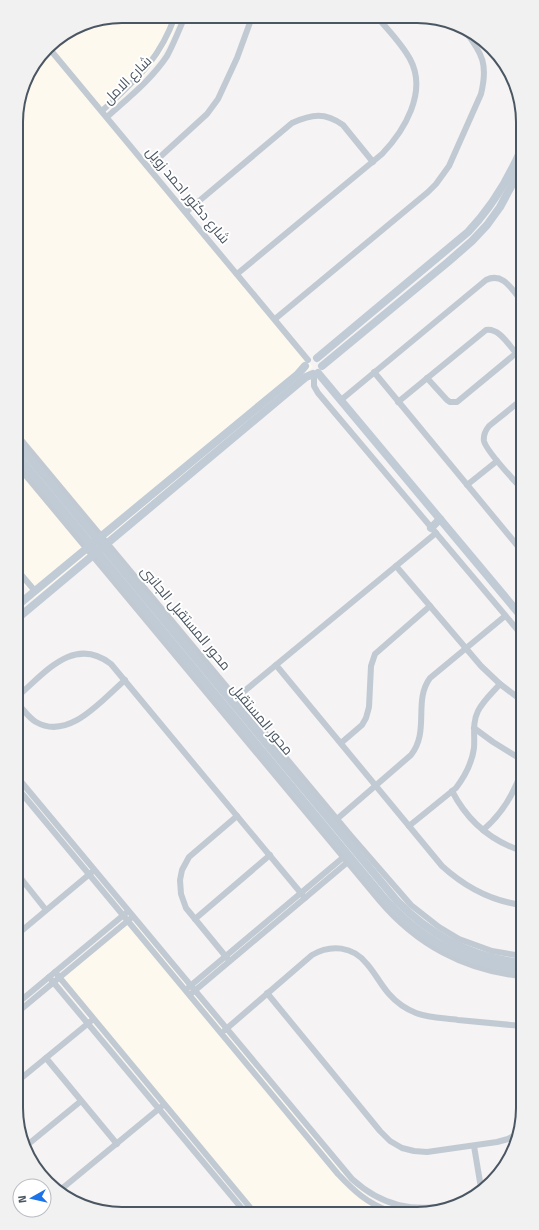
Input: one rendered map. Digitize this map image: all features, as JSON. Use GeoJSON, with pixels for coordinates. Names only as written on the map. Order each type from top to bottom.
{"type":"FeatureCollection","features":[{"type":"Feature","properties":{"kind":"street","name":"شارع الامل"},"geometry":{"type":"LineString","coordinates":[[102,111],[139,76],[154,59],[166,39],[173,23]]}},
{"type":"Feature","properties":{"kind":"street","name":"شارع الامل"},"geometry":{"type":"LineString","coordinates":[[107,117],[145,82],[161,64],[173,44],[181,23]]}},
{"type":"Feature","properties":{"kind":"street"},"geometry":{"type":"LineString","coordinates":[[149,167],[206,114],[218,99],[237,58],[250,23]]}},
{"type":"Feature","properties":{"kind":"street"},"geometry":{"type":"LineString","coordinates":[[237,274],[373,162],[386,150],[401,132],[413,105],[416,86],[414,68],[410,59],[382,23]]}},
{"type":"Feature","properties":{"kind":"street"},"geometry":{"type":"LineString","coordinates":[[275,319],[428,192],[450,166],[481,94],[484,83],[484,64],[477,47],[470,38]]}},
{"type":"Feature","properties":{"kind":"street","name":"شارع دكتور احمد زويل"},"geometry":{"type":"LineString","coordinates":[[52,52],[275,319],[307,363]]}},
{"type":"Feature","properties":{"kind":"street"},"geometry":{"type":"LineString","coordinates":[[186,212],[292,123],[304,117],[325,116],[338,121],[343,125],[373,162]]}},
{"type":"Feature","properties":{"kind":"street"},"geometry":{"type":"LineString","coordinates":[[516,160],[488,210],[468,232],[317,369],[313,382],[318,393],[516,628]]}},
{"type":"Feature","properties":{"kind":"street"},"geometry":{"type":"LineString","coordinates":[[23,601],[94,542],[258,413],[306,378],[472,241],[487,225],[500,207],[516,177]]}},
{"type":"Feature","properties":{"kind":"street"},"geometry":{"type":"LineString","coordinates":[[341,400],[489,278],[504,280],[516,294]]}},
{"type":"Feature","properties":{"kind":"street"},"geometry":{"type":"LineString","coordinates":[[398,402],[486,330],[498,332],[516,350]]}},
{"type":"Feature","properties":{"kind":"street"},"geometry":{"type":"LineString","coordinates":[[427,378],[446,400],[457,402],[516,354]]}},
{"type":"Feature","properties":{"kind":"street"},"geometry":{"type":"LineString","coordinates":[[23,614],[258,413],[298,374],[311,358],[317,369],[341,400],[516,610]]}},
{"type":"Feature","properties":{"kind":"street"},"geometry":{"type":"LineString","coordinates":[[307,363],[307,371],[317,369]]}},
{"type":"Feature","properties":{"kind":"street"},"geometry":{"type":"LineString","coordinates":[[374,372],[516,544]]}},
{"type":"Feature","properties":{"kind":"street"},"geometry":{"type":"LineString","coordinates":[[515,482],[485,444],[484,434],[489,426],[516,404]]}},
{"type":"Feature","properties":{"kind":"street","name":"محور المستقبل الجانبى"},"geometry":{"type":"LineString","coordinates":[[23,443],[94,542]]}},
{"type":"Feature","properties":{"kind":"street","name":"محور المستقبل"},"geometry":{"type":"LineString","coordinates":[[23,451],[94,542]]}},
{"type":"Feature","properties":{"kind":"street"},"geometry":{"type":"LineString","coordinates":[[467,485],[497,461]]}},
{"type":"Feature","properties":{"kind":"street","name":"محور المستقبل"},"geometry":{"type":"LineString","coordinates":[[23,462],[349,838],[350,856],[414,918],[434,933],[455,945],[478,954],[516,962]]}},
{"type":"Feature","properties":{"kind":"street","name":"محور المستقبل الجانبى"},"geometry":{"type":"LineString","coordinates":[[23,471],[94,542],[236,698],[337,819],[349,838],[403,897],[420,913],[459,939],[481,948],[516,955]]}},
{"type":"Feature","properties":{"kind":"street"},"geometry":{"type":"LineString","coordinates":[[236,698],[396,566],[433,530],[440,520]]}},
{"type":"Feature","properties":{"kind":"street","name":"محور المستقبل"},"geometry":{"type":"LineString","coordinates":[[100,549],[392,906],[410,924],[430,939],[452,951],[476,961],[516,969]]}},
{"type":"Feature","properties":{"kind":"street"},"geometry":{"type":"LineString","coordinates":[[396,566],[481,666],[500,684],[516,696]]}},
{"type":"Feature","properties":{"kind":"street"},"geometry":{"type":"LineString","coordinates":[[23,577],[34,591]]}},
{"type":"Feature","properties":{"kind":"street"},"geometry":{"type":"LineString","coordinates":[[341,743],[362,725],[366,718],[369,707],[371,666],[375,654],[430,606]]}},
{"type":"Feature","properties":{"kind":"street"},"geometry":{"type":"LineString","coordinates":[[337,819],[412,755],[417,746],[421,732],[423,694],[427,682],[433,675],[505,616]]}},
{"type":"Feature","properties":{"kind":"street"},"geometry":{"type":"LineString","coordinates":[[23,692],[60,660],[68,656],[78,653],[93,654],[111,664],[303,895]]}},
{"type":"Feature","properties":{"kind":"street"},"geometry":{"type":"LineString","coordinates":[[276,665],[442,866],[458,880],[484,895],[504,902],[516,904]]}},
{"type":"Feature","properties":{"kind":"street"},"geometry":{"type":"LineString","coordinates":[[23,709],[31,718],[40,724],[55,727],[67,725],[83,717],[125,680]]}},
{"type":"Feature","properties":{"kind":"street"},"geometry":{"type":"LineString","coordinates":[[409,826],[452,791],[460,782],[470,763],[474,750],[474,728],[476,716],[481,705],[500,684]]}},
{"type":"Feature","properties":{"kind":"street"},"geometry":{"type":"LineString","coordinates":[[474,728],[516,756]]}},
{"type":"Feature","properties":{"kind":"street"},"geometry":{"type":"LineString","coordinates":[[23,784],[346,1173],[359,1185],[381,1200],[398,1206],[407,1207]]}},
{"type":"Feature","properties":{"kind":"street"},"geometry":{"type":"LineString","coordinates":[[482,830],[496,818],[516,787]]}},
{"type":"Feature","properties":{"kind":"street"},"geometry":{"type":"LineString","coordinates":[[452,791],[465,812],[482,830],[501,843],[516,848]]}},
{"type":"Feature","properties":{"kind":"street"},"geometry":{"type":"LineString","coordinates":[[23,796],[354,1191],[369,1202],[380,1207]]}},
{"type":"Feature","properties":{"kind":"street"},"geometry":{"type":"LineString","coordinates":[[228,958],[186,908],[181,894],[180,880],[184,866],[189,857],[237,816]]}},
{"type":"Feature","properties":{"kind":"street"},"geometry":{"type":"LineString","coordinates":[[195,919],[270,855]]}},
{"type":"Feature","properties":{"kind":"street"},"geometry":{"type":"LineString","coordinates":[[187,992],[350,856],[396,920],[428,945],[450,957],[474,966],[499,973],[516,975]]}},
{"type":"Feature","properties":{"kind":"street"},"geometry":{"type":"LineString","coordinates":[[23,930],[95,870]]}},
{"type":"Feature","properties":{"kind":"street"},"geometry":{"type":"LineString","coordinates":[[23,881],[46,910]]}},
{"type":"Feature","properties":{"kind":"street"},"geometry":{"type":"LineString","coordinates":[[23,1008],[54,982],[57,975],[129,911]]}},
{"type":"Feature","properties":{"kind":"street"},"geometry":{"type":"LineString","coordinates":[[23,999],[49,977],[57,975],[133,916]]}},
{"type":"Feature","properties":{"kind":"street"},"geometry":{"type":"LineString","coordinates":[[221,1033],[312,955],[327,949],[338,948],[354,952],[362,959],[392,998],[404,1007],[418,1014],[433,1017],[516,1025]]}},
{"type":"Feature","properties":{"kind":"street"},"geometry":{"type":"LineString","coordinates":[[57,975],[250,1207]]}},
{"type":"Feature","properties":{"kind":"street"},"geometry":{"type":"LineString","coordinates":[[49,977],[241,1207]]}},
{"type":"Feature","properties":{"kind":"street"},"geometry":{"type":"LineString","coordinates":[[267,993],[380,1131],[390,1141],[402,1148],[420,1152],[433,1152],[502,1141],[512,1136]]}},
{"type":"Feature","properties":{"kind":"street"},"geometry":{"type":"LineString","coordinates":[[23,1077],[93,1018]]}},
{"type":"Feature","properties":{"kind":"street"},"geometry":{"type":"LineString","coordinates":[[46,1058],[117,1144]]}},
{"type":"Feature","properties":{"kind":"street"},"geometry":{"type":"LineString","coordinates":[[30,1143],[81,1101]]}},
{"type":"Feature","properties":{"kind":"street"},"geometry":{"type":"LineString","coordinates":[[63,1187],[164,1104]]}},
{"type":"Feature","properties":{"kind":"street"},"geometry":{"type":"LineString","coordinates":[[474,1146],[480,1184]]}},
{"type":"Feature","properties":{"kind":"shaded area"},"geometry":{"type":"Polygon","coordinates":[[[115,23],[177,23],[170,41],[156,63],[139,82],[102,116],[313,367],[35,598],[23,584],[23,115],[26,96],[36,72],[43,62],[57,47],[78,33],[90,28],[115,23]]]}},
{"type":"Feature","properties":{"kind":"shaded area"},"geometry":{"type":"Polygon","coordinates":[[[129,916],[351,1183],[372,1199],[389,1207],[246,1207],[55,978],[129,916]]]}}]}
